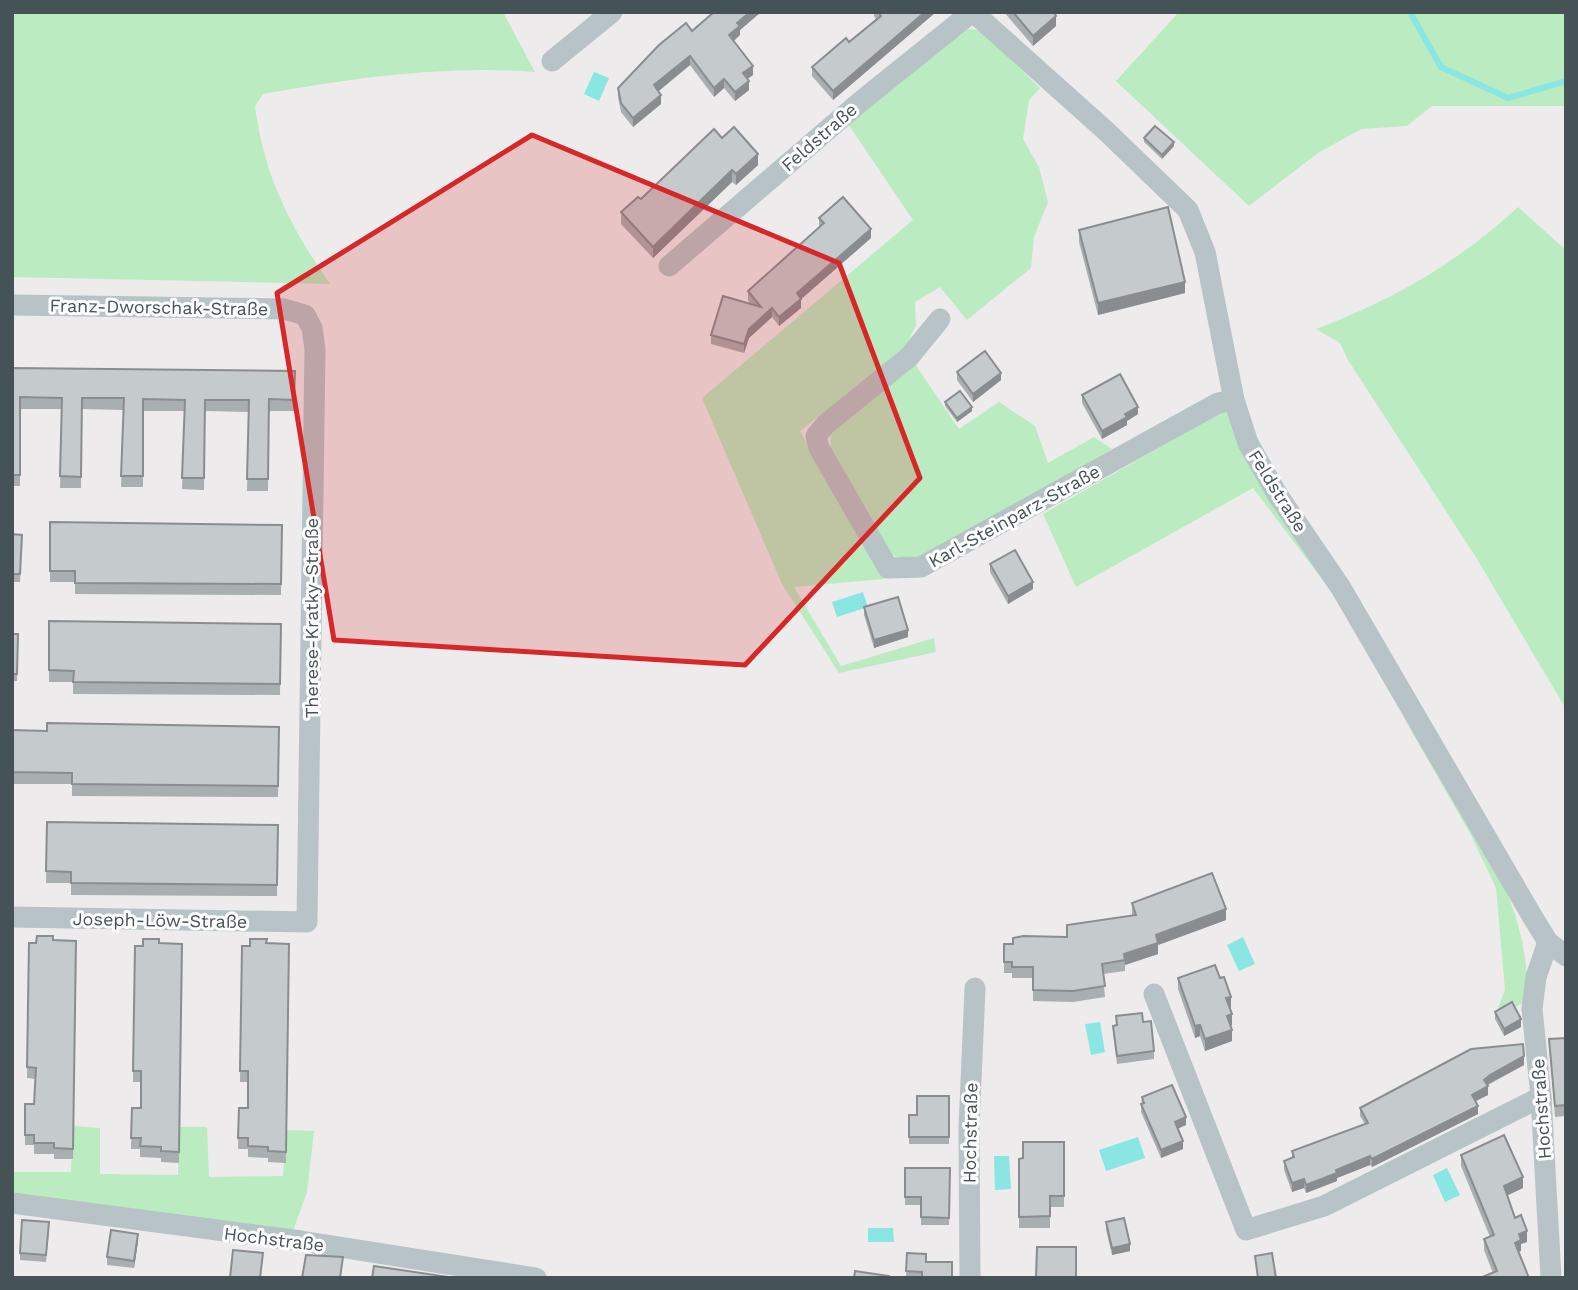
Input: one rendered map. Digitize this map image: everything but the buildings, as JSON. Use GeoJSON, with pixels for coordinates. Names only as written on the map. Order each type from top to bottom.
{"type":"FeatureCollection","features":[{"type":"Feature","properties":{"kind":"street"},"geometry":{"type":"LineString","coordinates":[[552,61],[612,12]]}},
{"type":"Feature","properties":{"kind":"street","name":"Feldstraße"},"geometry":{"type":"LineString","coordinates":[[669,266],[860,102],[972,12],[1106,131],[1188,211],[1205,252],[1234,400],[1248,443],[1261,468],[1341,588],[1548,942],[1566,956]]}},
{"type":"Feature","properties":{"kind":"street","name":"Franz-Dworschak-Straße"},"geometry":{"type":"LineString","coordinates":[[12,305],[284,309],[305,315]]}},
{"type":"Feature","properties":{"kind":"street","name":"Therese-Kratky-Straße"},"geometry":{"type":"LineString","coordinates":[[305,315],[312,328],[315,349],[307,922]]}},
{"type":"Feature","properties":{"kind":"street","name":"Karl-Steinparz-Straße"},"geometry":{"type":"LineString","coordinates":[[940,320],[909,357],[826,424],[816,436],[819,449],[888,568],[922,567],[1218,403],[1234,400]]}},
{"type":"Feature","properties":{"kind":"street","name":"Joseph-Löw-Straße"},"geometry":{"type":"LineString","coordinates":[[12,918],[307,922]]}},
{"type":"Feature","properties":{"kind":"street","name":"Hochstraße"},"geometry":{"type":"LineString","coordinates":[[1548,942],[1536,977],[1532,1009],[1541,1097],[1551,1278]]}},
{"type":"Feature","properties":{"kind":"street","name":"Hochstraße"},"geometry":{"type":"LineString","coordinates":[[970,1278],[969,1128],[975,988]]}},
{"type":"Feature","properties":{"kind":"street"},"geometry":{"type":"LineString","coordinates":[[1154,993],[1246,1230],[1324,1206],[1541,1097]]}},
{"type":"Feature","properties":{"kind":"street","name":"Hochstraße"},"geometry":{"type":"LineString","coordinates":[[12,1203],[301,1241],[536,1278]]}},
{"type":"Feature","properties":{"kind":"highlighted area"},"geometry":{"type":"Polygon","coordinates":[[[532,135],[839,263],[920,478],[745,665],[334,640],[277,293],[532,135]]]}},
{"type":"Feature","properties":{"kind":"green space"},"geometry":{"type":"Polygon","coordinates":[[[12,12],[503,12],[535,72],[467,70],[399,74],[263,94],[255,106],[272,178],[291,221],[330,284],[12,277],[12,12]]]}},
{"type":"Feature","properties":{"kind":"green space"},"geometry":{"type":"Polygon","coordinates":[[[1179,12],[1566,12],[1566,106],[1432,106],[1407,126],[1361,129],[1318,153],[1249,206],[1116,81],[1179,12]]]}},
{"type":"Feature","properties":{"kind":"green space"},"geometry":{"type":"Polygon","coordinates":[[[960,30],[982,31],[1040,88],[1029,100],[1023,139],[1039,167],[1048,202],[1034,237],[1031,268],[967,320],[940,287],[915,302],[916,325],[904,350],[800,431],[884,579],[794,587],[841,666],[934,638],[936,652],[839,673],[782,584],[702,398],[913,220],[848,124],[960,30]]]}},
{"type":"Feature","properties":{"kind":"green space"},"geometry":{"type":"Polygon","coordinates":[[[1518,207],[1566,250],[1566,709],[1477,559],[1348,360],[1340,343],[1316,329],[1371,306],[1423,278],[1472,245],[1518,207]]]}},
{"type":"Feature","properties":{"kind":"green space"},"geometry":{"type":"Polygon","coordinates":[[[915,364],[959,429],[999,402],[1035,426],[1048,463],[1094,437],[1112,449],[930,554],[909,559],[893,555],[888,552],[830,448],[831,429],[915,364]]]}},
{"type":"Feature","properties":{"kind":"green space"},"geometry":{"type":"Polygon","coordinates":[[[1227,409],[1331,591],[1253,488],[1076,587],[1043,514],[1227,409]]]}},
{"type":"Feature","properties":{"kind":"green space"},"geometry":{"type":"Polygon","coordinates":[[[1402,715],[1488,851],[1518,926],[1526,964],[1526,1002],[1495,1016],[1505,990],[1496,888],[1471,835],[1402,715]]]}},
{"type":"Feature","properties":{"kind":"green space"},"geometry":{"type":"Polygon","coordinates":[[[73,1126],[100,1128],[100,1174],[178,1175],[179,1127],[207,1127],[209,1177],[283,1176],[286,1130],[314,1131],[307,1192],[293,1231],[12,1195],[12,1172],[71,1172],[73,1126]]]}},
{"type":"Feature","properties":{"kind":"water"},"geometry":{"type":"Polygon","coordinates":[[[594,72],[609,78],[599,101],[584,94],[594,72]]]}},
{"type":"Feature","properties":{"kind":"water"},"geometry":{"type":"Polygon","coordinates":[[[863,592],[868,607],[837,617],[832,602],[863,592]]]}},
{"type":"Feature","properties":{"kind":"water"},"geometry":{"type":"Polygon","coordinates":[[[1243,937],[1255,964],[1239,971],[1227,945],[1243,937]]]}},
{"type":"Feature","properties":{"kind":"water"},"geometry":{"type":"Polygon","coordinates":[[[1100,1022],[1105,1052],[1091,1055],[1085,1024],[1100,1022]]]}},
{"type":"Feature","properties":{"kind":"water"},"geometry":{"type":"Polygon","coordinates":[[[1138,1137],[1145,1158],[1106,1171],[1099,1150],[1138,1137]]]}},
{"type":"Feature","properties":{"kind":"water"},"geometry":{"type":"Polygon","coordinates":[[[994,1156],[1009,1156],[1011,1189],[995,1190],[994,1156]]]}},
{"type":"Feature","properties":{"kind":"water"},"geometry":{"type":"Polygon","coordinates":[[[1447,1168],[1460,1195],[1445,1202],[1433,1175],[1447,1168]]]}},
{"type":"Feature","properties":{"kind":"water"},"geometry":{"type":"Polygon","coordinates":[[[868,1228],[893,1228],[894,1242],[868,1242],[868,1228]]]}},
{"type":"Feature","properties":{"kind":"waterway"},"geometry":{"type":"LineString","coordinates":[[1410,12],[1441,67],[1508,98],[1566,81]]}}]}
